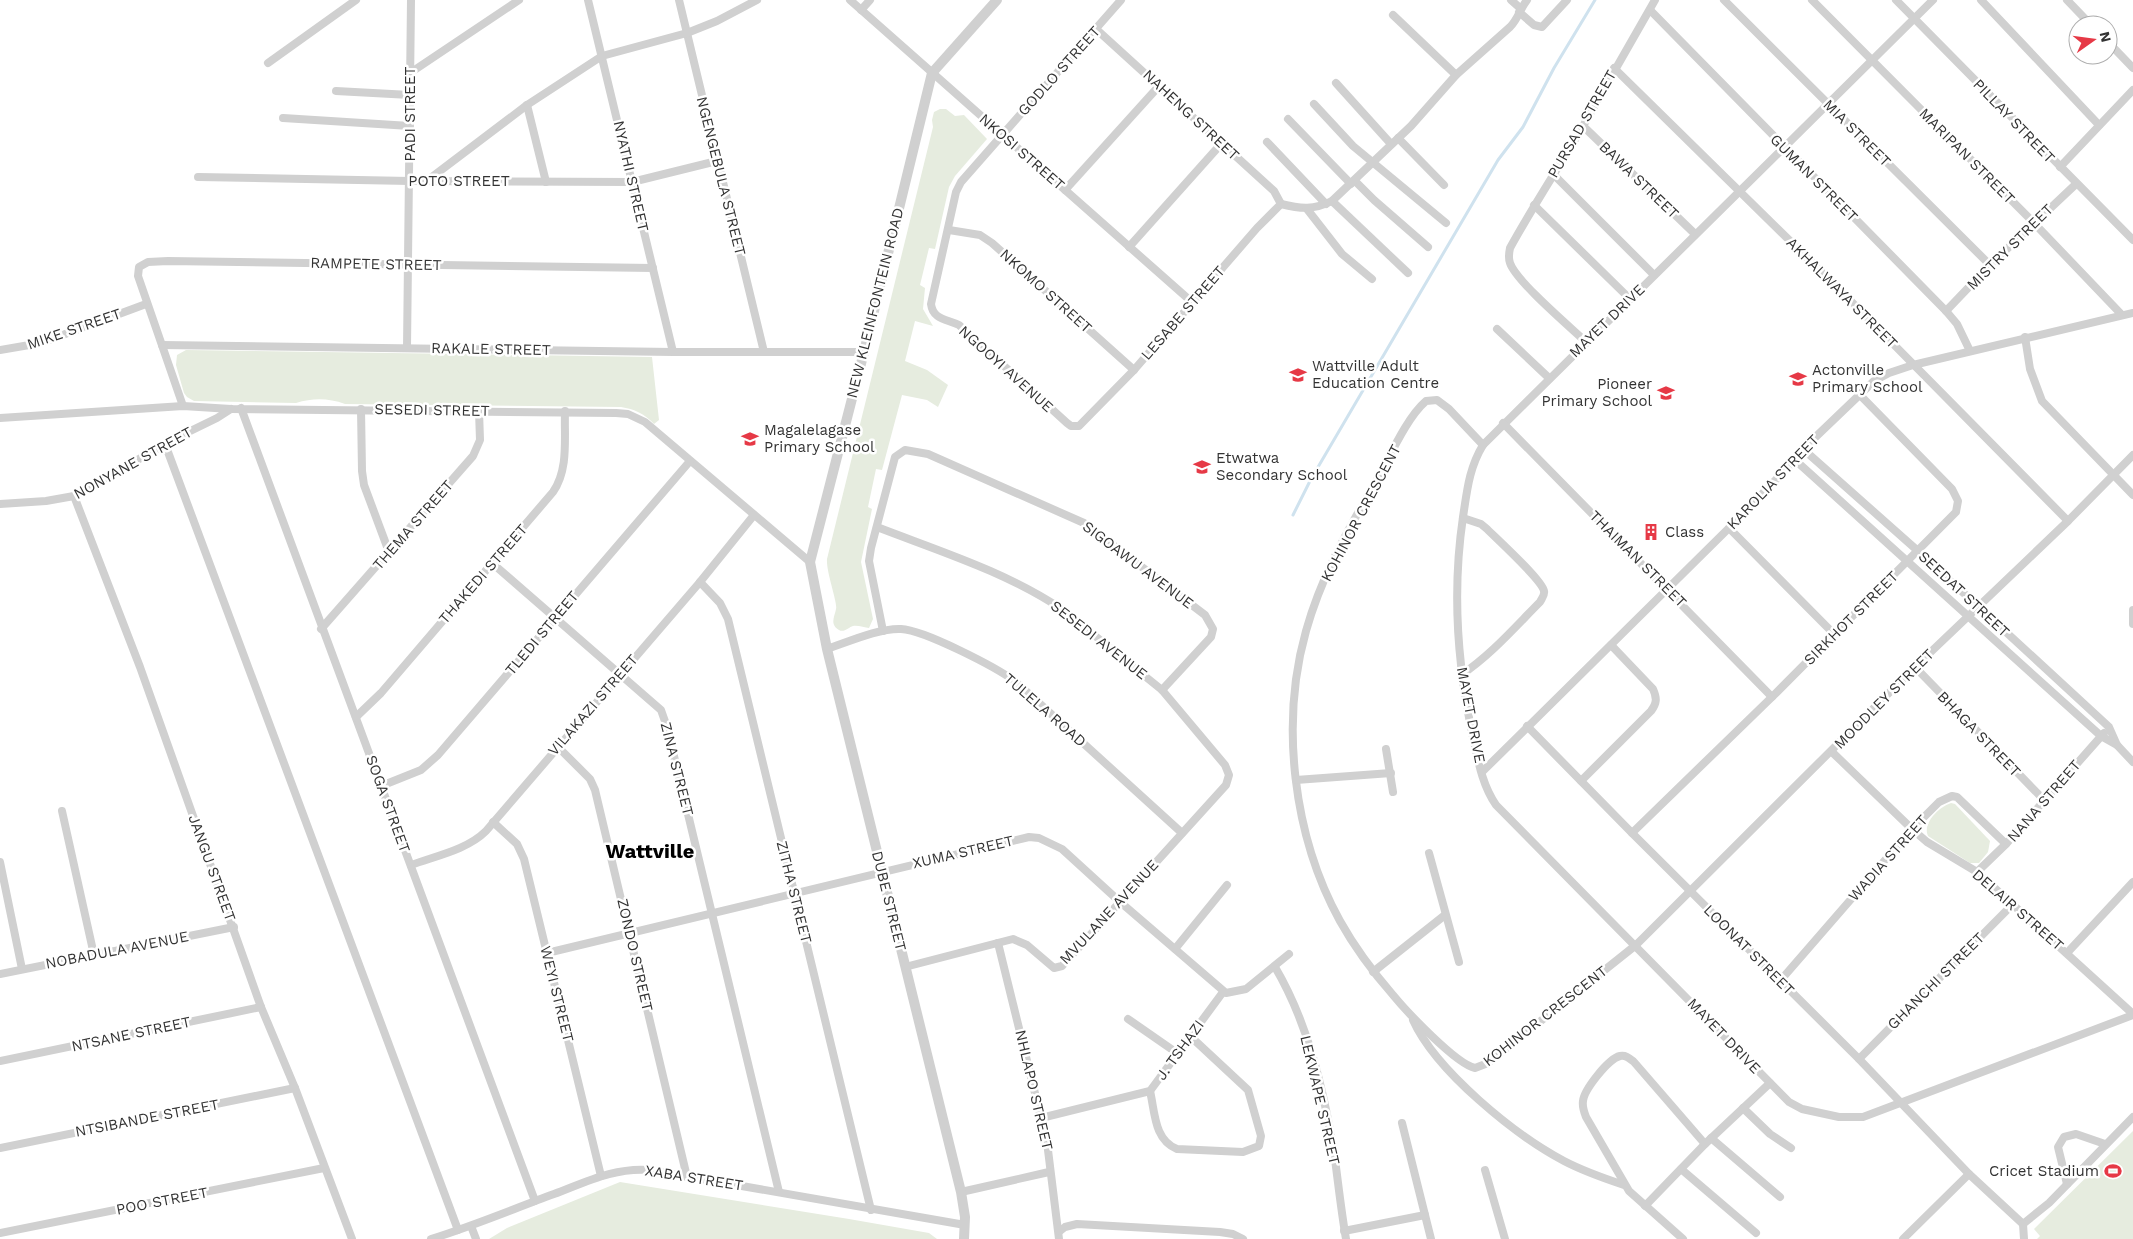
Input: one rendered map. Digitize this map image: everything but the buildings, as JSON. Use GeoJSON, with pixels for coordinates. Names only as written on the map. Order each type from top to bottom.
{"type":"FeatureCollection","features":[{"type":"Feature","properties":{"kind":"street"},"geometry":{"type":"LineString","coordinates":[[268,63],[356,0]]}},
{"type":"Feature","properties":{"kind":"street","name":"PADI STREET"},"geometry":{"type":"LineString","coordinates":[[407,348],[411,0]]}},
{"type":"Feature","properties":{"kind":"street"},"geometry":{"type":"LineString","coordinates":[[410,73],[519,0]]}},
{"type":"Feature","properties":{"kind":"street","name":"NYATHI STREET"},"geometry":{"type":"LineString","coordinates":[[588,0],[672,352]]}},
{"type":"Feature","properties":{"kind":"street","name":"NGENGEBULA STREET"},"geometry":{"type":"LineString","coordinates":[[679,0],[764,352]]}},
{"type":"Feature","properties":{"kind":"street","name":"PADI STREET"},"geometry":{"type":"LineString","coordinates":[[428,180],[528,106],[602,56],[687,33],[718,21],[757,0]]}},
{"type":"Feature","properties":{"kind":"street","name":"NKOSI STREET"},"geometry":{"type":"LineString","coordinates":[[850,0],[1193,303]]}},
{"type":"Feature","properties":{"kind":"street"},"geometry":{"type":"LineString","coordinates":[[861,10],[870,0]]}},
{"type":"Feature","properties":{"kind":"street"},"geometry":{"type":"LineString","coordinates":[[932,73],[996,0]]}},
{"type":"Feature","properties":{"kind":"street","name":"GODLO STREET"},"geometry":{"type":"LineString","coordinates":[[931,304],[956,192],[961,182],[1121,0]]}},
{"type":"Feature","properties":{"kind":"street"},"geometry":{"type":"LineString","coordinates":[[1512,0],[1534,25],[1542,27],[1567,0]]}},
{"type":"Feature","properties":{"kind":"street"},"geometry":{"type":"LineString","coordinates":[[1282,204],[1307,209],[1329,203],[1395,141],[1456,75],[1515,23],[1520,10],[1527,0]]}},
{"type":"Feature","properties":{"kind":"street","name":"PURSAD STREET"},"geometry":{"type":"LineString","coordinates":[[1586,342],[1514,271],[1508,255],[1534,205],[1583,126],[1614,68],[1655,0]]}},
{"type":"Feature","properties":{"kind":"street","name":"MIA STREET"},"geometry":{"type":"LineString","coordinates":[[1724,0],[1990,265]]}},
{"type":"Feature","properties":{"kind":"street","name":"MARIPAN STREET"},"geometry":{"type":"LineString","coordinates":[[1812,0],[2034,223],[2121,314]]}},
{"type":"Feature","properties":{"kind":"street","name":"PILLAY STREET"},"geometry":{"type":"LineString","coordinates":[[1896,0],[2133,240]]}},
{"type":"Feature","properties":{"kind":"street","name":"MAYET DRIVE"},"geometry":{"type":"LineString","coordinates":[[1933,0],[1827,103],[1741,191],[1503,423],[1483,445],[1470,473],[1456,567],[1461,675],[1482,772],[1487,790],[1496,805],[1770,1083],[1796,1106],[1839,1117],[1863,1117],[2133,1014]]}},
{"type":"Feature","properties":{"kind":"street"},"geometry":{"type":"LineString","coordinates":[[1980,0],[2099,124]]}},
{"type":"Feature","properties":{"kind":"street"},"geometry":{"type":"LineString","coordinates":[[2067,0],[2081,15]]}},
{"type":"Feature","properties":{"kind":"street","name":"GUMAN STREET"},"geometry":{"type":"LineString","coordinates":[[1650,10],[1946,311],[1957,324],[1970,351]]}},
{"type":"Feature","properties":{"kind":"street"},"geometry":{"type":"LineString","coordinates":[[1393,15],[1456,75]]}},
{"type":"Feature","properties":{"kind":"street","name":"NAHENG STREET"},"geometry":{"type":"LineString","coordinates":[[1096,29],[1274,191],[1282,204]]}},
{"type":"Feature","properties":{"kind":"street"},"geometry":{"type":"LineString","coordinates":[[2118,52],[2133,68]]}},
{"type":"Feature","properties":{"kind":"street","name":"AKHALWAYA STREET"},"geometry":{"type":"LineString","coordinates":[[1614,68],[1741,191],[2068,521]]}},
{"type":"Feature","properties":{"kind":"street","name":"NEW KLEINFONTEIN ROAD"},"geometry":{"type":"LineString","coordinates":[[810,562],[864,352],[932,73]]}},
{"type":"Feature","properties":{"kind":"street"},"geometry":{"type":"LineString","coordinates":[[1336,83],[1395,141],[1444,185]]}},
{"type":"Feature","properties":{"kind":"street"},"geometry":{"type":"LineString","coordinates":[[1065,190],[1159,86]]}},
{"type":"Feature","properties":{"kind":"street"},"geometry":{"type":"LineString","coordinates":[[2060,168],[2099,124],[2133,90]]}},
{"type":"Feature","properties":{"kind":"street"},"geometry":{"type":"LineString","coordinates":[[336,91],[410,95]]}},
{"type":"Feature","properties":{"kind":"street"},"geometry":{"type":"LineString","coordinates":[[1314,104],[1353,146],[1368,159],[1374,161],[1446,223]]}},
{"type":"Feature","properties":{"kind":"street"},"geometry":{"type":"LineString","coordinates":[[528,106],[546,182]]}},
{"type":"Feature","properties":{"kind":"street"},"geometry":{"type":"LineString","coordinates":[[283,118],[410,126]]}},
{"type":"Feature","properties":{"kind":"street"},"geometry":{"type":"LineString","coordinates":[[1288,119],[1353,182],[1428,247]]}},
{"type":"Feature","properties":{"kind":"street","name":"BAWA STREET"},"geometry":{"type":"LineString","coordinates":[[1583,126],[1695,234]]}},
{"type":"Feature","properties":{"kind":"street"},"geometry":{"type":"LineString","coordinates":[[1268,142],[1329,203],[1408,273]]}},
{"type":"Feature","properties":{"kind":"street"},"geometry":{"type":"LineString","coordinates":[[1129,247],[1221,144]]}},
{"type":"Feature","properties":{"kind":"street","name":"POTO STREET"},"geometry":{"type":"LineString","coordinates":[[198,177],[410,181],[632,182],[717,161]]}},
{"type":"Feature","properties":{"kind":"street"},"geometry":{"type":"LineString","coordinates":[[1554,175],[1654,276]]}},
{"type":"Feature","properties":{"kind":"street","name":"MISTRY STREET"},"geometry":{"type":"LineString","coordinates":[[1946,311],[1990,265],[2076,184]]}},
{"type":"Feature","properties":{"kind":"street","name":"LESABE STREET"},"geometry":{"type":"LineString","coordinates":[[1085,422],[1134,370],[1257,228],[1282,204]]}},
{"type":"Feature","properties":{"kind":"street"},"geometry":{"type":"LineString","coordinates":[[1534,205],[1630,299]]}},
{"type":"Feature","properties":{"kind":"street"},"geometry":{"type":"LineString","coordinates":[[1307,209],[1329,240],[1342,254],[1372,279]]}},
{"type":"Feature","properties":{"kind":"street","name":"NKOMO STREET"},"geometry":{"type":"LineString","coordinates":[[948,230],[980,235],[992,243],[1134,370]]}},
{"type":"Feature","properties":{"kind":"street","name":"RAMPETE STREET"},"geometry":{"type":"LineString","coordinates":[[146,304],[138,270],[139,267],[148,262],[653,268]]}},
{"type":"Feature","properties":{"kind":"street"},"geometry":{"type":"LineString","coordinates":[[146,304],[183,406]]}},
{"type":"Feature","properties":{"kind":"street","name":"MIKE STREET"},"geometry":{"type":"LineString","coordinates":[[0,350],[41,343],[146,304]]}},
{"type":"Feature","properties":{"kind":"street","name":"NGOOYI AVENUE"},"geometry":{"type":"LineString","coordinates":[[931,304],[937,317],[959,325],[1067,423],[1075,427],[1085,422]]}},
{"type":"Feature","properties":{"kind":"street","name":"KAROLIA STREET"},"geometry":{"type":"LineString","coordinates":[[1482,772],[1729,528],[1795,460],[1803,449],[1859,394],[1880,377],[1913,364],[2133,312]]}},
{"type":"Feature","properties":{"kind":"street"},"geometry":{"type":"LineString","coordinates":[[1497,329],[1549,378]]}},
{"type":"Feature","properties":{"kind":"street"},"geometry":{"type":"LineString","coordinates":[[2025,337],[2030,369],[2035,387],[2042,401],[2133,495]]}},
{"type":"Feature","properties":{"kind":"street","name":"RAKALE STREET"},"geometry":{"type":"LineString","coordinates":[[162,345],[672,352],[864,352]]}},
{"type":"Feature","properties":{"kind":"street","name":"SIRKHOT STREET"},"geometry":{"type":"LineString","coordinates":[[1632,833],[1772,697],[1956,512],[1958,507],[1956,495],[1859,394]]}},
{"type":"Feature","properties":{"kind":"street","name":"KOHINOR CRESCENT"},"geometry":{"type":"LineString","coordinates":[[1483,445],[1442,403],[1433,399],[1426,402],[1408,424],[1347,532],[1322,584],[1306,630],[1295,688],[1293,731],[1296,780],[1308,844],[1339,920],[1373,972],[1411,1016],[1431,1035],[1471,1067],[1480,1068],[1636,945]]}},
{"type":"Feature","properties":{"kind":"street","name":"SESEDI STREET"},"geometry":{"type":"LineString","coordinates":[[0,418],[183,406],[616,412],[637,417],[810,562]]}},
{"type":"Feature","properties":{"kind":"street","name":"NONYANE STREET"},"geometry":{"type":"LineString","coordinates":[[0,504],[46,501],[74,496],[165,444],[213,420],[231,408]]}},
{"type":"Feature","properties":{"kind":"street","name":"SOGA STREET"},"geometry":{"type":"LineString","coordinates":[[241,408],[535,1201]]}},
{"type":"Feature","properties":{"kind":"street"},"geometry":{"type":"LineString","coordinates":[[361,409],[364,485],[389,552]]}},
{"type":"Feature","properties":{"kind":"street","name":"THEMA STREET"},"geometry":{"type":"LineString","coordinates":[[322,629],[473,456],[480,440],[479,411]]}},
{"type":"Feature","properties":{"kind":"street","name":"THAKEDI STREET"},"geometry":{"type":"LineString","coordinates":[[356,717],[382,693],[558,485],[563,468],[565,411]]}},
{"type":"Feature","properties":{"kind":"street","name":"THAIMAN STREET"},"geometry":{"type":"LineString","coordinates":[[1503,423],[1668,588],[1772,697]]}},
{"type":"Feature","properties":{"kind":"street"},"geometry":{"type":"LineString","coordinates":[[165,444],[458,1230]]}},
{"type":"Feature","properties":{"kind":"street","name":"SEEDAT STREET"},"geometry":{"type":"LineString","coordinates":[[1803,449],[1918,551],[2109,727],[2117,745]]}},
{"type":"Feature","properties":{"kind":"street","name":"SIGOAWU AVENUE"},"geometry":{"type":"LineString","coordinates":[[877,527],[892,464],[898,453],[909,450],[928,454],[1084,523],[1205,615],[1213,629],[1211,637],[1162,690]]}},
{"type":"Feature","properties":{"kind":"street","name":"MOODLEY STREET"},"geometry":{"type":"LineString","coordinates":[[1636,945],[1832,752],[1915,667],[2068,521],[2133,455]]}},
{"type":"Feature","properties":{"kind":"street","name":"SEEDAT STREET"},"geometry":{"type":"LineString","coordinates":[[1795,460],[2101,736],[2117,745],[2133,762]]}},
{"type":"Feature","properties":{"kind":"street","name":"TLEDI STREET"},"geometry":{"type":"LineString","coordinates":[[381,786],[422,770],[438,755],[690,461]]}},
{"type":"Feature","properties":{"kind":"street","name":"JANGU STREET"},"geometry":{"type":"LineString","coordinates":[[74,496],[140,667],[261,1007],[295,1088],[352,1239]]}},
{"type":"Feature","properties":{"kind":"street","name":"VILAKAZI STREET"},"geometry":{"type":"LineString","coordinates":[[411,865],[473,841],[494,822],[557,746],[700,582],[754,515]]}},
{"type":"Feature","properties":{"kind":"street"},"geometry":{"type":"LineString","coordinates":[[1461,675],[1492,650],[1540,602],[1544,593],[1543,587],[1487,529],[1481,524],[1463,518]]}},
{"type":"Feature","properties":{"kind":"street"},"geometry":{"type":"LineString","coordinates":[[877,527],[871,548],[870,561],[883,632]]}},
{"type":"Feature","properties":{"kind":"street","name":"SESEDI AVENUE"},"geometry":{"type":"LineString","coordinates":[[877,527],[970,563],[1046,598],[1162,690],[1214,752]]}},
{"type":"Feature","properties":{"kind":"street"},"geometry":{"type":"LineString","coordinates":[[1729,528],[1834,634]]}},
{"type":"Feature","properties":{"kind":"street","name":"DUBE STREET"},"geometry":{"type":"LineString","coordinates":[[810,562],[827,648],[961,1192],[965,1226],[964,1239]]}},
{"type":"Feature","properties":{"kind":"street","name":"ZINA STREET"},"geometry":{"type":"LineString","coordinates":[[492,563],[658,706],[663,715],[779,1192]]}},
{"type":"Feature","properties":{"kind":"street","name":"ZITHA STREET"},"geometry":{"type":"LineString","coordinates":[[700,582],[720,603],[728,619],[871,1210]]}},
{"type":"Feature","properties":{"kind":"street"},"geometry":{"type":"LineString","coordinates":[[2133,610],[2133,624]]}},
{"type":"Feature","properties":{"kind":"street","name":"TULELA ROAD"},"geometry":{"type":"LineString","coordinates":[[827,648],[883,632],[901,629],[910,630],[930,637],[1003,672],[1182,833]]}},
{"type":"Feature","properties":{"kind":"street"},"geometry":{"type":"LineString","coordinates":[[1581,781],[1651,711],[1656,703],[1656,695],[1653,689],[1611,644]]}},
{"type":"Feature","properties":{"kind":"street","name":"BHAGA STREET"},"geometry":{"type":"LineString","coordinates":[[1915,667],[2044,800]]}},
{"type":"Feature","properties":{"kind":"street","name":"LOONAT STREET"},"geometry":{"type":"LineString","coordinates":[[1527,726],[1859,1059],[1969,1174],[2023,1224]]}},
{"type":"Feature","properties":{"kind":"street","name":"NANA STREET"},"geometry":{"type":"LineString","coordinates":[[1978,872],[2006,844],[2109,727]]}},
{"type":"Feature","properties":{"kind":"street","name":"ZONDO STREET"},"geometry":{"type":"LineString","coordinates":[[557,746],[593,784],[687,1177]]}},
{"type":"Feature","properties":{"kind":"street"},"geometry":{"type":"LineString","coordinates":[[1386,749],[1393,792]]}},
{"type":"Feature","properties":{"kind":"street","name":"MVULANE AVENUE"},"geometry":{"type":"LineString","coordinates":[[905,967],[1008,940],[1018,940],[1027,944],[1050,965],[1058,968],[1067,962],[1226,785],[1228,770],[1214,752]]}},
{"type":"Feature","properties":{"kind":"street","name":"DELAIR STREET"},"geometry":{"type":"LineString","coordinates":[[1832,752],[1912,829],[1927,842],[1978,872],[2133,1014]]}},
{"type":"Feature","properties":{"kind":"street"},"geometry":{"type":"LineString","coordinates":[[1296,780],[1391,773]]}},
{"type":"Feature","properties":{"kind":"street","name":"WADIA STREET"},"geometry":{"type":"LineString","coordinates":[[1780,981],[1912,829],[1939,802],[1952,796],[1957,797],[2006,844]]}},
{"type":"Feature","properties":{"kind":"street"},"geometry":{"type":"LineString","coordinates":[[62,811],[94,955]]}},
{"type":"Feature","properties":{"kind":"street","name":"WEYI STREET"},"geometry":{"type":"LineString","coordinates":[[494,822],[520,849],[601,1176]]}},
{"type":"Feature","properties":{"kind":"street","name":"XUMA STREET"},"geometry":{"type":"LineString","coordinates":[[547,954],[1029,837],[1039,838],[1062,849],[1119,902],[1223,992]]}},
{"type":"Feature","properties":{"kind":"street"},"geometry":{"type":"LineString","coordinates":[[1429,853],[1459,962]]}},
{"type":"Feature","properties":{"kind":"street"},"geometry":{"type":"LineString","coordinates":[[0,862],[22,969]]}},
{"type":"Feature","properties":{"kind":"street"},"geometry":{"type":"LineString","coordinates":[[2067,953],[2133,882]]}},
{"type":"Feature","properties":{"kind":"street"},"geometry":{"type":"LineString","coordinates":[[1175,949],[1227,885]]}},
{"type":"Feature","properties":{"kind":"street","name":"GHANCHI STREET"},"geometry":{"type":"LineString","coordinates":[[1859,1059],[2014,904]]}},
{"type":"Feature","properties":{"kind":"street"},"geometry":{"type":"LineString","coordinates":[[1373,972],[1445,915]]}},
{"type":"Feature","properties":{"kind":"street","name":"NOBADULA AVENUE"},"geometry":{"type":"LineString","coordinates":[[0,974],[234,927]]}},
{"type":"Feature","properties":{"kind":"street","name":"NHLAPO STREET"},"geometry":{"type":"LineString","coordinates":[[998,943],[1049,1156],[1059,1235]]}},
{"type":"Feature","properties":{"kind":"street"},"geometry":{"type":"LineString","coordinates":[[1223,992],[1231,994],[1241,991],[1275,967],[1289,954]]}},
{"type":"Feature","properties":{"kind":"street","name":"LEKWAPE STREET"},"geometry":{"type":"LineString","coordinates":[[1275,967],[1290,993],[1314,1058],[1334,1151],[1345,1235]]}},
{"type":"Feature","properties":{"kind":"street","name":"J. TSHAZI"},"geometry":{"type":"LineString","coordinates":[[1041,1118],[1150,1091],[1223,992]]}},
{"type":"Feature","properties":{"kind":"street","name":"NTSANE STREET"},"geometry":{"type":"LineString","coordinates":[[0,1061],[261,1007]]}},
{"type":"Feature","properties":{"kind":"street"},"geometry":{"type":"LineString","coordinates":[[1411,1016],[1420,1036],[1457,1079],[1485,1105],[1534,1143],[1564,1161],[1596,1176],[1624,1185]]}},
{"type":"Feature","properties":{"kind":"street"},"geometry":{"type":"LineString","coordinates":[[1128,1019],[1177,1053]]}},
{"type":"Feature","properties":{"kind":"street"},"geometry":{"type":"LineString","coordinates":[[1150,1091],[1158,1131],[1169,1146],[1177,1149],[1243,1152],[1251,1151],[1259,1146],[1262,1136],[1248,1090],[1190,1036]]}},
{"type":"Feature","properties":{"kind":"street"},"geometry":{"type":"LineString","coordinates":[[1683,1239],[1624,1185],[1586,1117],[1583,1106],[1587,1090],[1605,1067],[1616,1058],[1627,1057],[1634,1062],[1705,1144]]}},
{"type":"Feature","properties":{"kind":"street"},"geometry":{"type":"LineString","coordinates":[[1645,1206],[1711,1138],[1770,1083]]}},
{"type":"Feature","properties":{"kind":"street","name":"NTSIBANDE STREET"},"geometry":{"type":"LineString","coordinates":[[0,1148],[295,1088]]}},
{"type":"Feature","properties":{"kind":"street"},"geometry":{"type":"LineString","coordinates":[[1743,1108],[1770,1134],[1791,1148]]}},
{"type":"Feature","properties":{"kind":"street"},"geometry":{"type":"LineString","coordinates":[[2024,1239],[2023,1224],[2049,1203],[2133,1117]]}},
{"type":"Feature","properties":{"kind":"street"},"geometry":{"type":"LineString","coordinates":[[1402,1123],[1431,1239]]}},
{"type":"Feature","properties":{"kind":"street"},"geometry":{"type":"LineString","coordinates":[[2067,1184],[2058,1147],[2064,1137],[2076,1134],[2105,1144]]}},
{"type":"Feature","properties":{"kind":"street"},"geometry":{"type":"LineString","coordinates":[[1711,1138],[1780,1197]]}},
{"type":"Feature","properties":{"kind":"street","name":"POO STREET"},"geometry":{"type":"LineString","coordinates":[[0,1233],[324,1168]]}},
{"type":"Feature","properties":{"kind":"street","name":"XABA STREET"},"geometry":{"type":"LineString","coordinates":[[431,1239],[471,1226],[601,1176],[629,1169],[779,1192],[965,1226]]}},
{"type":"Feature","properties":{"kind":"street"},"geometry":{"type":"LineString","coordinates":[[1681,1169],[1756,1233]]}},
{"type":"Feature","properties":{"kind":"street"},"geometry":{"type":"LineString","coordinates":[[1485,1170],[1505,1239]]}},
{"type":"Feature","properties":{"kind":"street"},"geometry":{"type":"LineString","coordinates":[[961,1192],[1050,1172]]}},
{"type":"Feature","properties":{"kind":"street"},"geometry":{"type":"LineString","coordinates":[[1902,1239],[1969,1174]]}},
{"type":"Feature","properties":{"kind":"street"},"geometry":{"type":"LineString","coordinates":[[1345,1235],[1424,1215]]}},
{"type":"Feature","properties":{"kind":"street"},"geometry":{"type":"LineString","coordinates":[[1059,1235],[1064,1227],[1076,1224],[1220,1232],[1233,1234],[1243,1239]]}},
{"type":"Feature","properties":{"kind":"street"},"geometry":{"type":"LineString","coordinates":[[471,1226],[476,1239]]}},
{"type":"Feature","properties":{"kind":"shaded area"},"geometry":{"type":"Polygon","coordinates":[[[946,109],[955,116],[964,115],[987,139],[955,176],[949,187],[935,249],[929,248],[920,285],[925,288],[923,309],[933,326],[915,321],[905,361],[927,370],[948,385],[938,407],[927,400],[902,395],[882,470],[876,469],[868,507],[872,509],[861,562],[873,619],[869,628],[855,626],[841,631],[833,623],[836,606],[827,559],[933,127],[934,112],[946,109]]]}},
{"type":"Feature","properties":{"kind":"shaded area"},"geometry":{"type":"Polygon","coordinates":[[[186,350],[652,357],[659,420],[654,424],[639,412],[621,407],[345,404],[320,399],[296,403],[194,401],[184,393],[176,365],[177,355],[186,350]]]}},
{"type":"Feature","properties":{"kind":"shaded area"},"geometry":{"type":"Polygon","coordinates":[[[1951,803],[1955,804],[1990,841],[1988,852],[1979,863],[1970,863],[1928,836],[1927,826],[1929,821],[1941,808],[1951,803]]]}},
{"type":"Feature","properties":{"kind":"shaded area","name":"Cricet Stadium"},"geometry":{"type":"Polygon","coordinates":[[[2133,1131],[2133,1239],[2037,1239],[2040,1236],[2034,1229],[2133,1131]]]}},
{"type":"Feature","properties":{"kind":"shaded area"},"geometry":{"type":"Polygon","coordinates":[[[620,1182],[929,1233],[937,1239],[489,1239],[507,1228],[620,1182]]]}},
{"type":"Feature","properties":{"kind":"waterway"},"geometry":{"type":"LineString","coordinates":[[1293,515],[1311,479],[1498,160],[1523,127],[1554,68],[1595,0]]}},
{"type":"Feature","properties":{"kind":"place","name":"Wattville Adult Education Centre"},"geometry":{"type":"Point","coordinates":[1298,375]}},
{"type":"Feature","properties":{"kind":"place","name":"Actonville Primary School"},"geometry":{"type":"Point","coordinates":[1798,379]}},
{"type":"Feature","properties":{"kind":"place","name":"Pioneer Primary School"},"geometry":{"type":"Point","coordinates":[1666,393]}},
{"type":"Feature","properties":{"kind":"place","name":"Magalelagase Primary School"},"geometry":{"type":"Point","coordinates":[750,439]}},
{"type":"Feature","properties":{"kind":"place","name":"Etwatwa Secondary School"},"geometry":{"type":"Point","coordinates":[1202,467]}},
{"type":"Feature","properties":{"kind":"place","name":"Class"},"geometry":{"type":"Point","coordinates":[1651,532]}},
{"type":"Feature","properties":{"kind":"place","name":"Cricet Stadium"},"geometry":{"type":"Point","coordinates":[2113,1171]}},
{"type":"Feature","properties":{"kind":"district","name":"Wattville"},"geometry":{"type":"Point","coordinates":[650,851]}}]}
